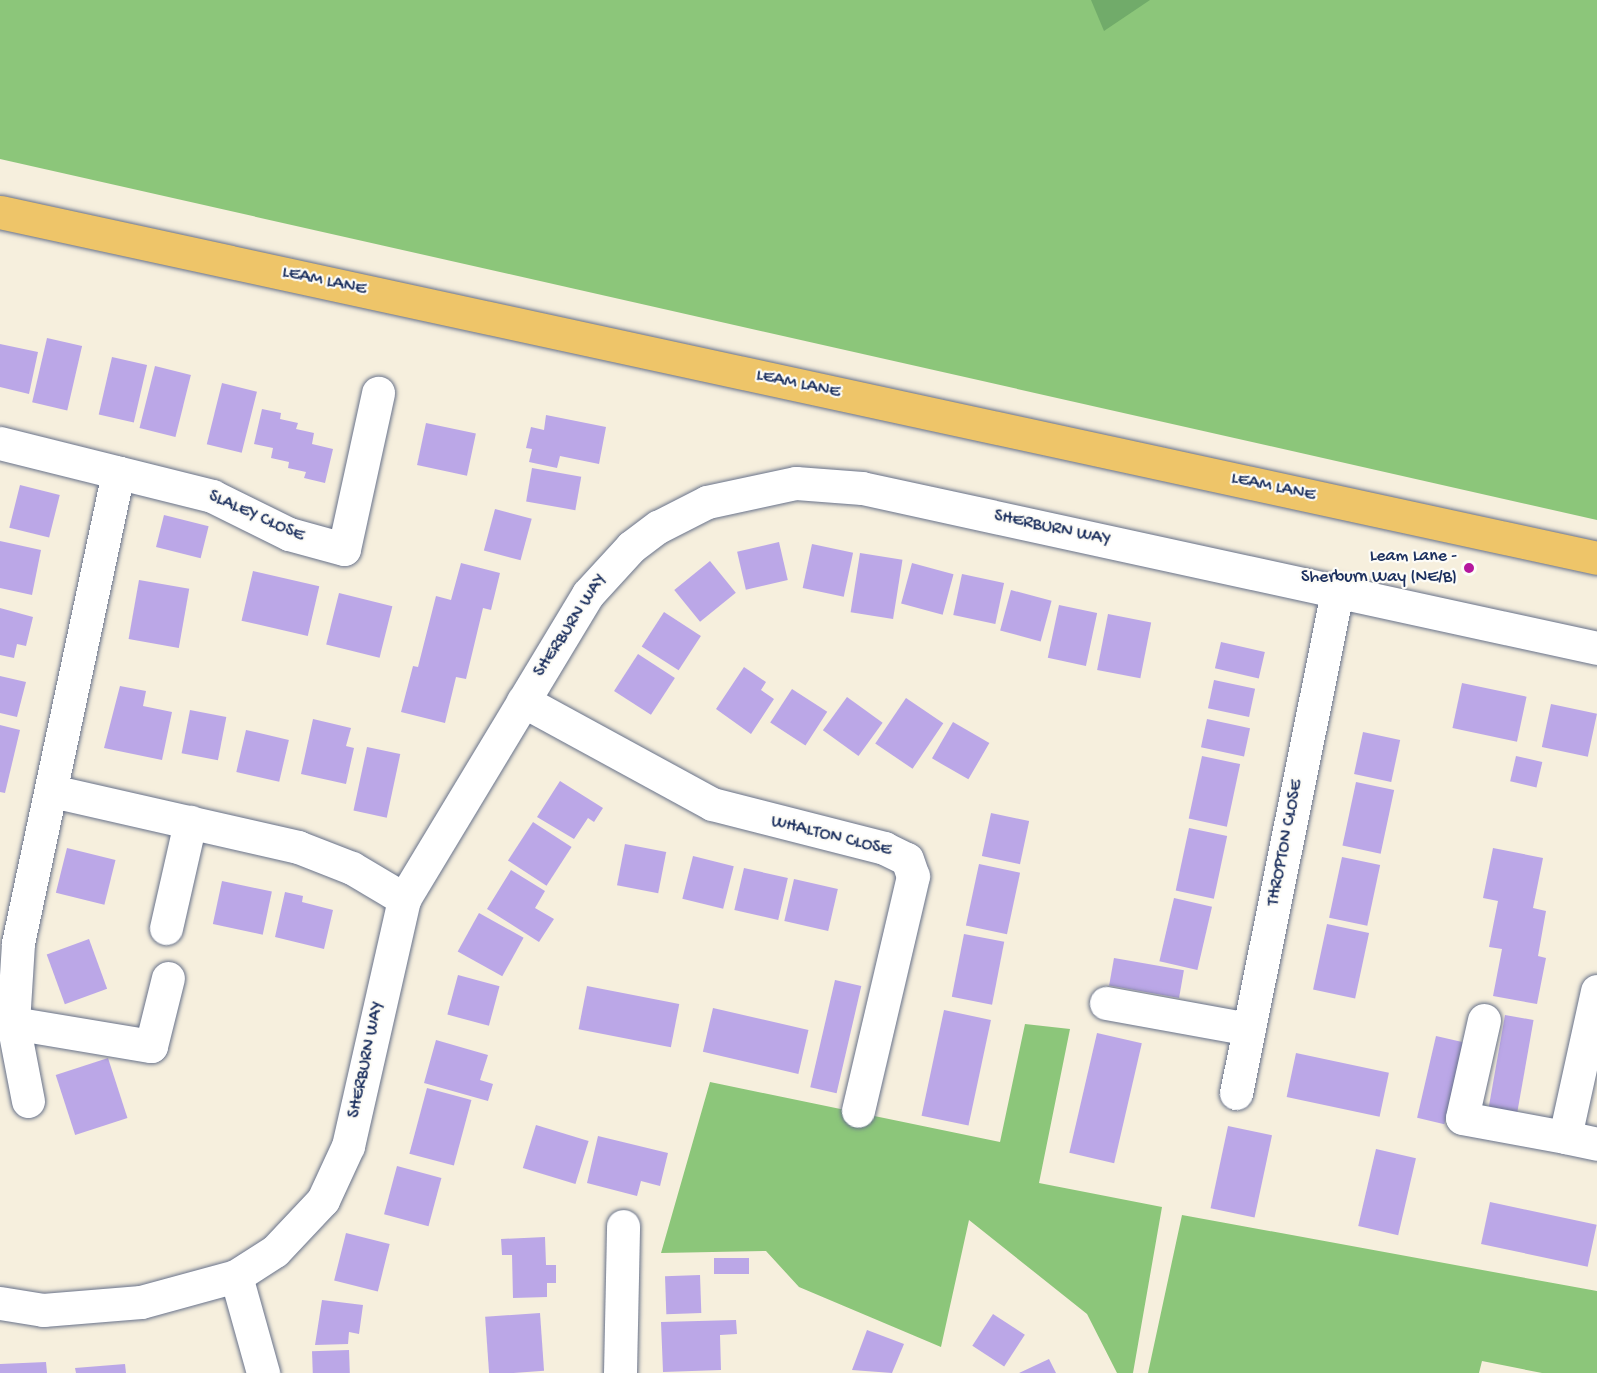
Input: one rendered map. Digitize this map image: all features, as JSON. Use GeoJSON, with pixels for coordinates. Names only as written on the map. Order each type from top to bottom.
{"type":"FeatureCollection","features":[{"type":"Feature","properties":{"kind":"main road","name":"LEAM LANE"},"geometry":{"type":"LineString","coordinates":[[0,212],[1597,558]]}},
{"type":"Feature","properties":{"kind":"street","name":"SLALEY CLOSE"},"geometry":{"type":"LineString","coordinates":[[0,443],[212,496],[288,534],[344,549],[378,393]]}},
{"type":"Feature","properties":{"kind":"street"},"geometry":{"type":"LineString","coordinates":[[28,1101],[13,1023],[18,943],[118,472]]}},
{"type":"Feature","properties":{"kind":"street","name":"SHERBURN WAY"},"geometry":{"type":"LineString","coordinates":[[0,1304],[43,1310],[141,1302],[236,1276],[275,1251],[323,1200],[348,1146],[404,899],[588,594],[632,547],[680,513],[732,494],[764,487],[796,483],[862,488],[1597,648]]}},
{"type":"Feature","properties":{"kind":"street","name":"THROPTON CLOSE"},"geometry":{"type":"LineString","coordinates":[[1236,1093],[1337,592]]}},
{"type":"Feature","properties":{"kind":"street","name":"WHALTON CLOSE"},"geometry":{"type":"LineString","coordinates":[[523,701],[712,804],[884,848],[907,859],[913,876],[858,1111]]}},
{"type":"Feature","properties":{"kind":"street"},"geometry":{"type":"LineString","coordinates":[[52,791],[325,855],[404,899]]}},
{"type":"Feature","properties":{"kind":"street"},"geometry":{"type":"LineString","coordinates":[[166,928],[190,822]]}},
{"type":"Feature","properties":{"kind":"street"},"geometry":{"type":"LineString","coordinates":[[13,1023],[151,1046],[168,978]]}},
{"type":"Feature","properties":{"kind":"street"},"geometry":{"type":"LineString","coordinates":[[1565,1137],[1597,991]]}},
{"type":"Feature","properties":{"kind":"street"},"geometry":{"type":"LineString","coordinates":[[1106,1003],[1249,1029]]}},
{"type":"Feature","properties":{"kind":"street"},"geometry":{"type":"LineString","coordinates":[[1484,1020],[1462,1118],[1597,1144]]}},
{"type":"Feature","properties":{"kind":"street"},"geometry":{"type":"LineString","coordinates":[[620,1373],[623,1226]]}},
{"type":"Feature","properties":{"kind":"street"},"geometry":{"type":"LineString","coordinates":[[236,1276],[263,1373]]}},
{"type":"Feature","properties":{"kind":"green space"},"geometry":{"type":"Polygon","coordinates":[[[0,0],[1597,0],[1597,520],[0,159],[0,0]]]}},
{"type":"Feature","properties":{"kind":"green space"},"geometry":{"type":"Polygon","coordinates":[[[1091,0],[1150,0],[1104,31],[1091,0]]]}},
{"type":"Feature","properties":{"kind":"green space"},"geometry":{"type":"Polygon","coordinates":[[[1025,1024],[1070,1029],[1039,1183],[1162,1207],[1133,1373],[1117,1373],[1087,1314],[969,1220],[941,1347],[799,1287],[766,1251],[661,1253],[710,1082],[1000,1142],[1025,1024]]]}},
{"type":"Feature","properties":{"kind":"green space"},"geometry":{"type":"Polygon","coordinates":[[[1182,1215],[1597,1291],[1597,1373],[1542,1373],[1482,1361],[1479,1373],[1148,1373],[1182,1215]]]}},
{"type":"Feature","properties":{"kind":"building"},"geometry":{"type":"Polygon","coordinates":[[[47,338],[82,346],[67,410],[32,402],[47,338]]]}},
{"type":"Feature","properties":{"kind":"building"},"geometry":{"type":"Polygon","coordinates":[[[0,344],[38,352],[29,394],[0,387],[0,344]]]}},
{"type":"Feature","properties":{"kind":"building"},"geometry":{"type":"Polygon","coordinates":[[[112,357],[147,365],[134,423],[99,414],[112,357]]]}},
{"type":"Feature","properties":{"kind":"building"},"geometry":{"type":"Polygon","coordinates":[[[155,366],[191,375],[175,437],[140,428],[155,366]]]}},
{"type":"Feature","properties":{"kind":"building"},"geometry":{"type":"Polygon","coordinates":[[[222,383],[257,392],[242,453],[207,444],[222,383]]]}},
{"type":"Feature","properties":{"kind":"building"},"geometry":{"type":"Polygon","coordinates":[[[262,409],[281,413],[280,419],[298,423],[296,429],[314,433],[312,444],[333,449],[325,483],[304,478],[306,472],[288,468],[289,462],[271,458],[273,448],[254,444],[262,409]]]}},
{"type":"Feature","properties":{"kind":"building"},"geometry":{"type":"Polygon","coordinates":[[[546,415],[606,427],[599,464],[560,456],[557,468],[529,462],[532,449],[526,448],[531,427],[544,430],[546,415]]]}},
{"type":"Feature","properties":{"kind":"building"},"geometry":{"type":"Polygon","coordinates":[[[426,423],[476,434],[467,476],[417,465],[426,423]]]}},
{"type":"Feature","properties":{"kind":"building"},"geometry":{"type":"Polygon","coordinates":[[[532,468],[581,477],[575,510],[526,501],[532,468]]]}},
{"type":"Feature","properties":{"kind":"building"},"geometry":{"type":"Polygon","coordinates":[[[20,485],[60,495],[49,538],[9,528],[20,485]]]}},
{"type":"Feature","properties":{"kind":"building"},"geometry":{"type":"Polygon","coordinates":[[[495,509],[532,519],[521,560],[484,551],[495,509]]]}},
{"type":"Feature","properties":{"kind":"building"},"geometry":{"type":"Polygon","coordinates":[[[164,515],[209,526],[201,558],[156,547],[164,515]]]}},
{"type":"Feature","properties":{"kind":"building"},"geometry":{"type":"Polygon","coordinates":[[[0,541],[41,550],[32,595],[0,588],[0,541]]]}},
{"type":"Feature","properties":{"kind":"building"},"geometry":{"type":"Polygon","coordinates":[[[779,542],[788,580],[746,590],[737,552],[779,542]]]}},
{"type":"Feature","properties":{"kind":"building"},"geometry":{"type":"Polygon","coordinates":[[[812,544],[853,553],[844,597],[803,588],[812,544]]]}},
{"type":"Feature","properties":{"kind":"building"},"geometry":{"type":"Polygon","coordinates":[[[860,553],[902,560],[893,619],[851,612],[860,553]]]}},
{"type":"Feature","properties":{"kind":"building"},"geometry":{"type":"Polygon","coordinates":[[[710,561],[736,593],[700,622],[674,590],[710,561]]]}},
{"type":"Feature","properties":{"kind":"building"},"geometry":{"type":"Polygon","coordinates":[[[461,563],[500,573],[491,610],[483,608],[466,679],[456,677],[445,723],[401,712],[413,666],[418,667],[436,596],[451,600],[461,563]]]}},
{"type":"Feature","properties":{"kind":"building"},"geometry":{"type":"Polygon","coordinates":[[[912,563],[954,574],[943,615],[901,604],[912,563]]]}},
{"type":"Feature","properties":{"kind":"building"},"geometry":{"type":"Polygon","coordinates":[[[253,571],[319,586],[308,636],[242,621],[253,571]]]}},
{"type":"Feature","properties":{"kind":"building"},"geometry":{"type":"Polygon","coordinates":[[[962,574],[1004,583],[995,624],[953,615],[962,574]]]}},
{"type":"Feature","properties":{"kind":"building"},"geometry":{"type":"Polygon","coordinates":[[[139,580],[189,589],[179,648],[129,639],[139,580]]]}},
{"type":"Feature","properties":{"kind":"building"},"geometry":{"type":"Polygon","coordinates":[[[1011,590],[1052,601],[1041,641],[1000,631],[1011,590]]]}},
{"type":"Feature","properties":{"kind":"building"},"geometry":{"type":"Polygon","coordinates":[[[339,593],[392,606],[380,658],[326,644],[339,593]]]}},
{"type":"Feature","properties":{"kind":"building"},"geometry":{"type":"Polygon","coordinates":[[[1059,605],[1097,613],[1086,666],[1048,658],[1059,605]]]}},
{"type":"Feature","properties":{"kind":"building"},"geometry":{"type":"Polygon","coordinates":[[[0,608],[33,617],[26,646],[17,644],[14,658],[0,655],[0,608]]]}},
{"type":"Feature","properties":{"kind":"building"},"geometry":{"type":"Polygon","coordinates":[[[664,612],[701,636],[679,670],[642,646],[664,612]]]}},
{"type":"Feature","properties":{"kind":"building"},"geometry":{"type":"Polygon","coordinates":[[[1108,614],[1151,622],[1140,678],[1097,670],[1108,614]]]}},
{"type":"Feature","properties":{"kind":"building"},"geometry":{"type":"Polygon","coordinates":[[[1221,642],[1265,652],[1259,678],[1215,668],[1221,642]]]}},
{"type":"Feature","properties":{"kind":"building"},"geometry":{"type":"Polygon","coordinates":[[[638,654],[675,678],[651,715],[614,691],[638,654]]]}},
{"type":"Feature","properties":{"kind":"building"},"geometry":{"type":"Polygon","coordinates":[[[744,667],[766,682],[761,690],[774,699],[751,734],[716,709],[744,667]]]}},
{"type":"Feature","properties":{"kind":"building"},"geometry":{"type":"Polygon","coordinates":[[[0,676],[26,682],[17,717],[0,713],[0,676]]]}},
{"type":"Feature","properties":{"kind":"building"},"geometry":{"type":"Polygon","coordinates":[[[1214,680],[1255,689],[1249,717],[1208,708],[1214,680]]]}},
{"type":"Feature","properties":{"kind":"building"},"geometry":{"type":"Polygon","coordinates":[[[1462,683],[1527,697],[1517,742],[1452,728],[1462,683]]]}},
{"type":"Feature","properties":{"kind":"building"},"geometry":{"type":"Polygon","coordinates":[[[120,686],[146,691],[143,706],[172,712],[162,760],[104,748],[120,686]]]}},
{"type":"Feature","properties":{"kind":"building"},"geometry":{"type":"Polygon","coordinates":[[[792,689],[827,712],[805,745],[770,723],[792,689]]]}},
{"type":"Feature","properties":{"kind":"building"},"geometry":{"type":"Polygon","coordinates":[[[847,697],[883,723],[858,756],[823,730],[847,697]]]}},
{"type":"Feature","properties":{"kind":"building"},"geometry":{"type":"Polygon","coordinates":[[[906,698],[943,723],[913,769],[875,744],[906,698]]]}},
{"type":"Feature","properties":{"kind":"building"},"geometry":{"type":"Polygon","coordinates":[[[1551,704],[1597,714],[1588,757],[1542,747],[1551,704]]]}},
{"type":"Feature","properties":{"kind":"building"},"geometry":{"type":"Polygon","coordinates":[[[190,710],[226,717],[218,760],[182,753],[190,710]]]}},
{"type":"Feature","properties":{"kind":"building"},"geometry":{"type":"Polygon","coordinates":[[[313,719],[351,728],[346,746],[354,748],[346,784],[301,774],[313,719]]]}},
{"type":"Feature","properties":{"kind":"building"},"geometry":{"type":"Polygon","coordinates":[[[1207,719],[1250,728],[1244,757],[1201,747],[1207,719]]]}},
{"type":"Feature","properties":{"kind":"building"},"geometry":{"type":"Polygon","coordinates":[[[953,722],[989,743],[968,779],[932,758],[953,722]]]}},
{"type":"Feature","properties":{"kind":"building"},"geometry":{"type":"Polygon","coordinates":[[[0,725],[20,730],[5,793],[0,792],[0,725]]]}},
{"type":"Feature","properties":{"kind":"building"},"geometry":{"type":"Polygon","coordinates":[[[246,730],[289,740],[279,782],[236,772],[246,730]]]}},
{"type":"Feature","properties":{"kind":"building"},"geometry":{"type":"Polygon","coordinates":[[[1363,732],[1400,740],[1391,782],[1354,774],[1363,732]]]}},
{"type":"Feature","properties":{"kind":"building"},"geometry":{"type":"Polygon","coordinates":[[[367,747],[400,754],[387,818],[353,811],[367,747]]]}},
{"type":"Feature","properties":{"kind":"building"},"geometry":{"type":"Polygon","coordinates":[[[1202,756],[1240,764],[1227,827],[1189,819],[1202,756]]]}},
{"type":"Feature","properties":{"kind":"building"},"geometry":{"type":"Polygon","coordinates":[[[1516,756],[1542,762],[1536,787],[1510,781],[1516,756]]]}},
{"type":"Feature","properties":{"kind":"building"},"geometry":{"type":"Polygon","coordinates":[[[560,781],[603,808],[594,822],[588,818],[574,839],[537,817],[560,781]]]}},
{"type":"Feature","properties":{"kind":"building"},"geometry":{"type":"Polygon","coordinates":[[[1356,782],[1394,790],[1381,854],[1342,846],[1356,782]]]}},
{"type":"Feature","properties":{"kind":"building"},"geometry":{"type":"Polygon","coordinates":[[[991,813],[1029,821],[1020,864],[982,856],[991,813]]]}},
{"type":"Feature","properties":{"kind":"building"},"geometry":{"type":"Polygon","coordinates":[[[533,822],[572,847],[547,886],[508,861],[533,822]]]}},
{"type":"Feature","properties":{"kind":"building"},"geometry":{"type":"Polygon","coordinates":[[[1189,828],[1227,836],[1214,899],[1176,891],[1189,828]]]}},
{"type":"Feature","properties":{"kind":"building"},"geometry":{"type":"Polygon","coordinates":[[[625,844],[666,852],[658,893],[617,885],[625,844]]]}},
{"type":"Feature","properties":{"kind":"building"},"geometry":{"type":"Polygon","coordinates":[[[67,848],[116,860],[104,905],[56,893],[67,848]]]}},
{"type":"Feature","properties":{"kind":"building"},"geometry":{"type":"Polygon","coordinates":[[[1493,848],[1543,858],[1533,908],[1546,911],[1538,956],[1546,958],[1537,1004],[1493,996],[1502,949],[1489,947],[1498,901],[1483,898],[1493,848]]]}},
{"type":"Feature","properties":{"kind":"building"},"geometry":{"type":"Polygon","coordinates":[[[693,856],[734,866],[723,909],[682,899],[693,856]]]}},
{"type":"Feature","properties":{"kind":"building"},"geometry":{"type":"Polygon","coordinates":[[[1342,857],[1380,865],[1367,926],[1329,918],[1342,857]]]}},
{"type":"Feature","properties":{"kind":"building"},"geometry":{"type":"Polygon","coordinates":[[[979,864],[1020,873],[1007,934],[966,926],[979,864]]]}},
{"type":"Feature","properties":{"kind":"building"},"geometry":{"type":"Polygon","coordinates":[[[744,868],[788,878],[778,920],[734,910],[744,868]]]}},
{"type":"Feature","properties":{"kind":"building"},"geometry":{"type":"Polygon","coordinates":[[[511,870],[545,891],[535,908],[554,919],[539,942],[487,909],[511,870]]]}},
{"type":"Feature","properties":{"kind":"building"},"geometry":{"type":"Polygon","coordinates":[[[794,879],[838,889],[828,931],[784,921],[794,879]]]}},
{"type":"Feature","properties":{"kind":"building"},"geometry":{"type":"Polygon","coordinates":[[[222,881],[272,892],[263,935],[213,924],[222,881]]]}},
{"type":"Feature","properties":{"kind":"building"},"geometry":{"type":"Polygon","coordinates":[[[285,892],[303,896],[302,902],[333,910],[324,949],[275,937],[285,892]]]}},
{"type":"Feature","properties":{"kind":"building"},"geometry":{"type":"Polygon","coordinates":[[[1174,898],[1212,907],[1197,970],[1159,961],[1174,898]]]}},
{"type":"Feature","properties":{"kind":"building"},"geometry":{"type":"Polygon","coordinates":[[[479,913],[524,938],[502,976],[458,951],[479,913]]]}},
{"type":"Feature","properties":{"kind":"building"},"geometry":{"type":"Polygon","coordinates":[[[1327,924],[1369,933],[1355,998],[1313,990],[1327,924]]]}},
{"type":"Feature","properties":{"kind":"building"},"geometry":{"type":"Polygon","coordinates":[[[964,934],[1004,942],[992,1005],[952,997],[964,934]]]}},
{"type":"Feature","properties":{"kind":"building"},"geometry":{"type":"Polygon","coordinates":[[[89,939],[107,989],[65,1004],[47,954],[89,939]]]}},
{"type":"Feature","properties":{"kind":"building"},"geometry":{"type":"Polygon","coordinates":[[[1114,958],[1184,970],[1179,998],[1109,986],[1114,958]]]}},
{"type":"Feature","properties":{"kind":"building"},"geometry":{"type":"Polygon","coordinates":[[[458,975],[500,986],[489,1026],[447,1015],[458,975]]]}},
{"type":"Feature","properties":{"kind":"building"},"geometry":{"type":"Polygon","coordinates":[[[835,980],[861,986],[837,1093],[810,1087],[835,980]]]}},
{"type":"Feature","properties":{"kind":"building"},"geometry":{"type":"Polygon","coordinates":[[[587,986],[679,1004],[671,1047],[579,1029],[587,986]]]}},
{"type":"Feature","properties":{"kind":"building"},"geometry":{"type":"Polygon","coordinates":[[[713,1008],[808,1030],[798,1074],[703,1052],[713,1008]]]}},
{"type":"Feature","properties":{"kind":"building"},"geometry":{"type":"Polygon","coordinates":[[[944,1010],[991,1020],[968,1126],[922,1116],[944,1010]]]}},
{"type":"Feature","properties":{"kind":"building"},"geometry":{"type":"Polygon","coordinates":[[[1505,1015],[1534,1020],[1517,1116],[1488,1111],[1505,1015]]]}},
{"type":"Feature","properties":{"kind":"building"},"geometry":{"type":"Polygon","coordinates":[[[1097,1033],[1142,1043],[1114,1163],[1069,1153],[1097,1033]]]}},
{"type":"Feature","properties":{"kind":"building"},"geometry":{"type":"Polygon","coordinates":[[[1436,1036],[1463,1042],[1444,1124],[1417,1118],[1436,1036]]]}},
{"type":"Feature","properties":{"kind":"building"},"geometry":{"type":"Polygon","coordinates":[[[436,1040],[488,1055],[480,1080],[493,1084],[488,1101],[424,1083],[436,1040]]]}},
{"type":"Feature","properties":{"kind":"building"},"geometry":{"type":"Polygon","coordinates":[[[1296,1053],[1389,1073],[1380,1117],[1287,1097],[1296,1053]]]}},
{"type":"Feature","properties":{"kind":"building"},"geometry":{"type":"Polygon","coordinates":[[[108,1058],[127,1118],[75,1135],[56,1075],[108,1058]]]}},
{"type":"Feature","properties":{"kind":"building"},"geometry":{"type":"Polygon","coordinates":[[[427,1088],[471,1100],[454,1166],[409,1154],[427,1088]]]}},
{"type":"Feature","properties":{"kind":"building"},"geometry":{"type":"Polygon","coordinates":[[[536,1125],[589,1141],[575,1184],[523,1168],[536,1125]]]}},
{"type":"Feature","properties":{"kind":"building"},"geometry":{"type":"Polygon","coordinates":[[[1228,1126],[1272,1135],[1255,1218],[1211,1208],[1228,1126]]]}},
{"type":"Feature","properties":{"kind":"building"},"geometry":{"type":"Polygon","coordinates":[[[598,1136],[668,1153],[660,1186],[641,1181],[637,1196],[587,1183],[598,1136]]]}},
{"type":"Feature","properties":{"kind":"building"},"geometry":{"type":"Polygon","coordinates":[[[1376,1149],[1416,1158],[1398,1235],[1358,1226],[1376,1149]]]}},
{"type":"Feature","properties":{"kind":"building"},"geometry":{"type":"Polygon","coordinates":[[[397,1166],[441,1178],[428,1226],[384,1214],[397,1166]]]}},
{"type":"Feature","properties":{"kind":"building"},"geometry":{"type":"Polygon","coordinates":[[[1490,1202],[1597,1225],[1588,1267],[1481,1244],[1490,1202]]]}},
{"type":"Feature","properties":{"kind":"building"},"geometry":{"type":"Polygon","coordinates":[[[346,1233],[390,1244],[378,1291],[334,1281],[346,1233]]]}},
{"type":"Feature","properties":{"kind":"building"},"geometry":{"type":"Polygon","coordinates":[[[545,1237],[546,1265],[556,1265],[556,1283],[547,1283],[547,1297],[513,1298],[512,1255],[502,1255],[501,1239],[545,1237]]]}},
{"type":"Feature","properties":{"kind":"building"},"geometry":{"type":"Polygon","coordinates":[[[714,1258],[749,1258],[749,1274],[714,1274],[714,1258]]]}},
{"type":"Feature","properties":{"kind":"building"},"geometry":{"type":"Polygon","coordinates":[[[700,1275],[701,1313],[666,1314],[665,1276],[700,1275]]]}},
{"type":"Feature","properties":{"kind":"building"},"geometry":{"type":"Polygon","coordinates":[[[322,1300],[363,1305],[359,1334],[349,1332],[348,1344],[315,1345],[322,1300]]]}},
{"type":"Feature","properties":{"kind":"building"},"geometry":{"type":"Polygon","coordinates":[[[540,1313],[544,1371],[489,1373],[485,1317],[540,1313]]]}},
{"type":"Feature","properties":{"kind":"building"},"geometry":{"type":"Polygon","coordinates":[[[993,1314],[1025,1335],[1004,1367],[972,1346],[993,1314]]]}},
{"type":"Feature","properties":{"kind":"building"},"geometry":{"type":"Polygon","coordinates":[[[736,1320],[737,1334],[720,1335],[721,1370],[663,1372],[661,1322],[736,1320]]]}},
{"type":"Feature","properties":{"kind":"building"},"geometry":{"type":"Polygon","coordinates":[[[867,1330],[904,1344],[892,1373],[852,1370],[867,1330]]]}},
{"type":"Feature","properties":{"kind":"building"},"geometry":{"type":"Polygon","coordinates":[[[349,1350],[350,1373],[313,1373],[312,1351],[349,1350]]]}},
{"type":"Feature","properties":{"kind":"building"},"geometry":{"type":"Polygon","coordinates":[[[1049,1359],[1056,1373],[1019,1373],[1049,1359]]]}},
{"type":"Feature","properties":{"kind":"building"},"geometry":{"type":"Polygon","coordinates":[[[46,1362],[47,1373],[0,1373],[0,1364],[46,1362]]]}},
{"type":"Feature","properties":{"kind":"building"},"geometry":{"type":"Polygon","coordinates":[[[125,1364],[126,1373],[76,1373],[75,1368],[125,1364]]]}},
{"type":"Feature","properties":{"kind":"place","name":"Leam Lane - Sherburn Way (NE/B)"},"geometry":{"type":"Point","coordinates":[1469,568]}}]}
